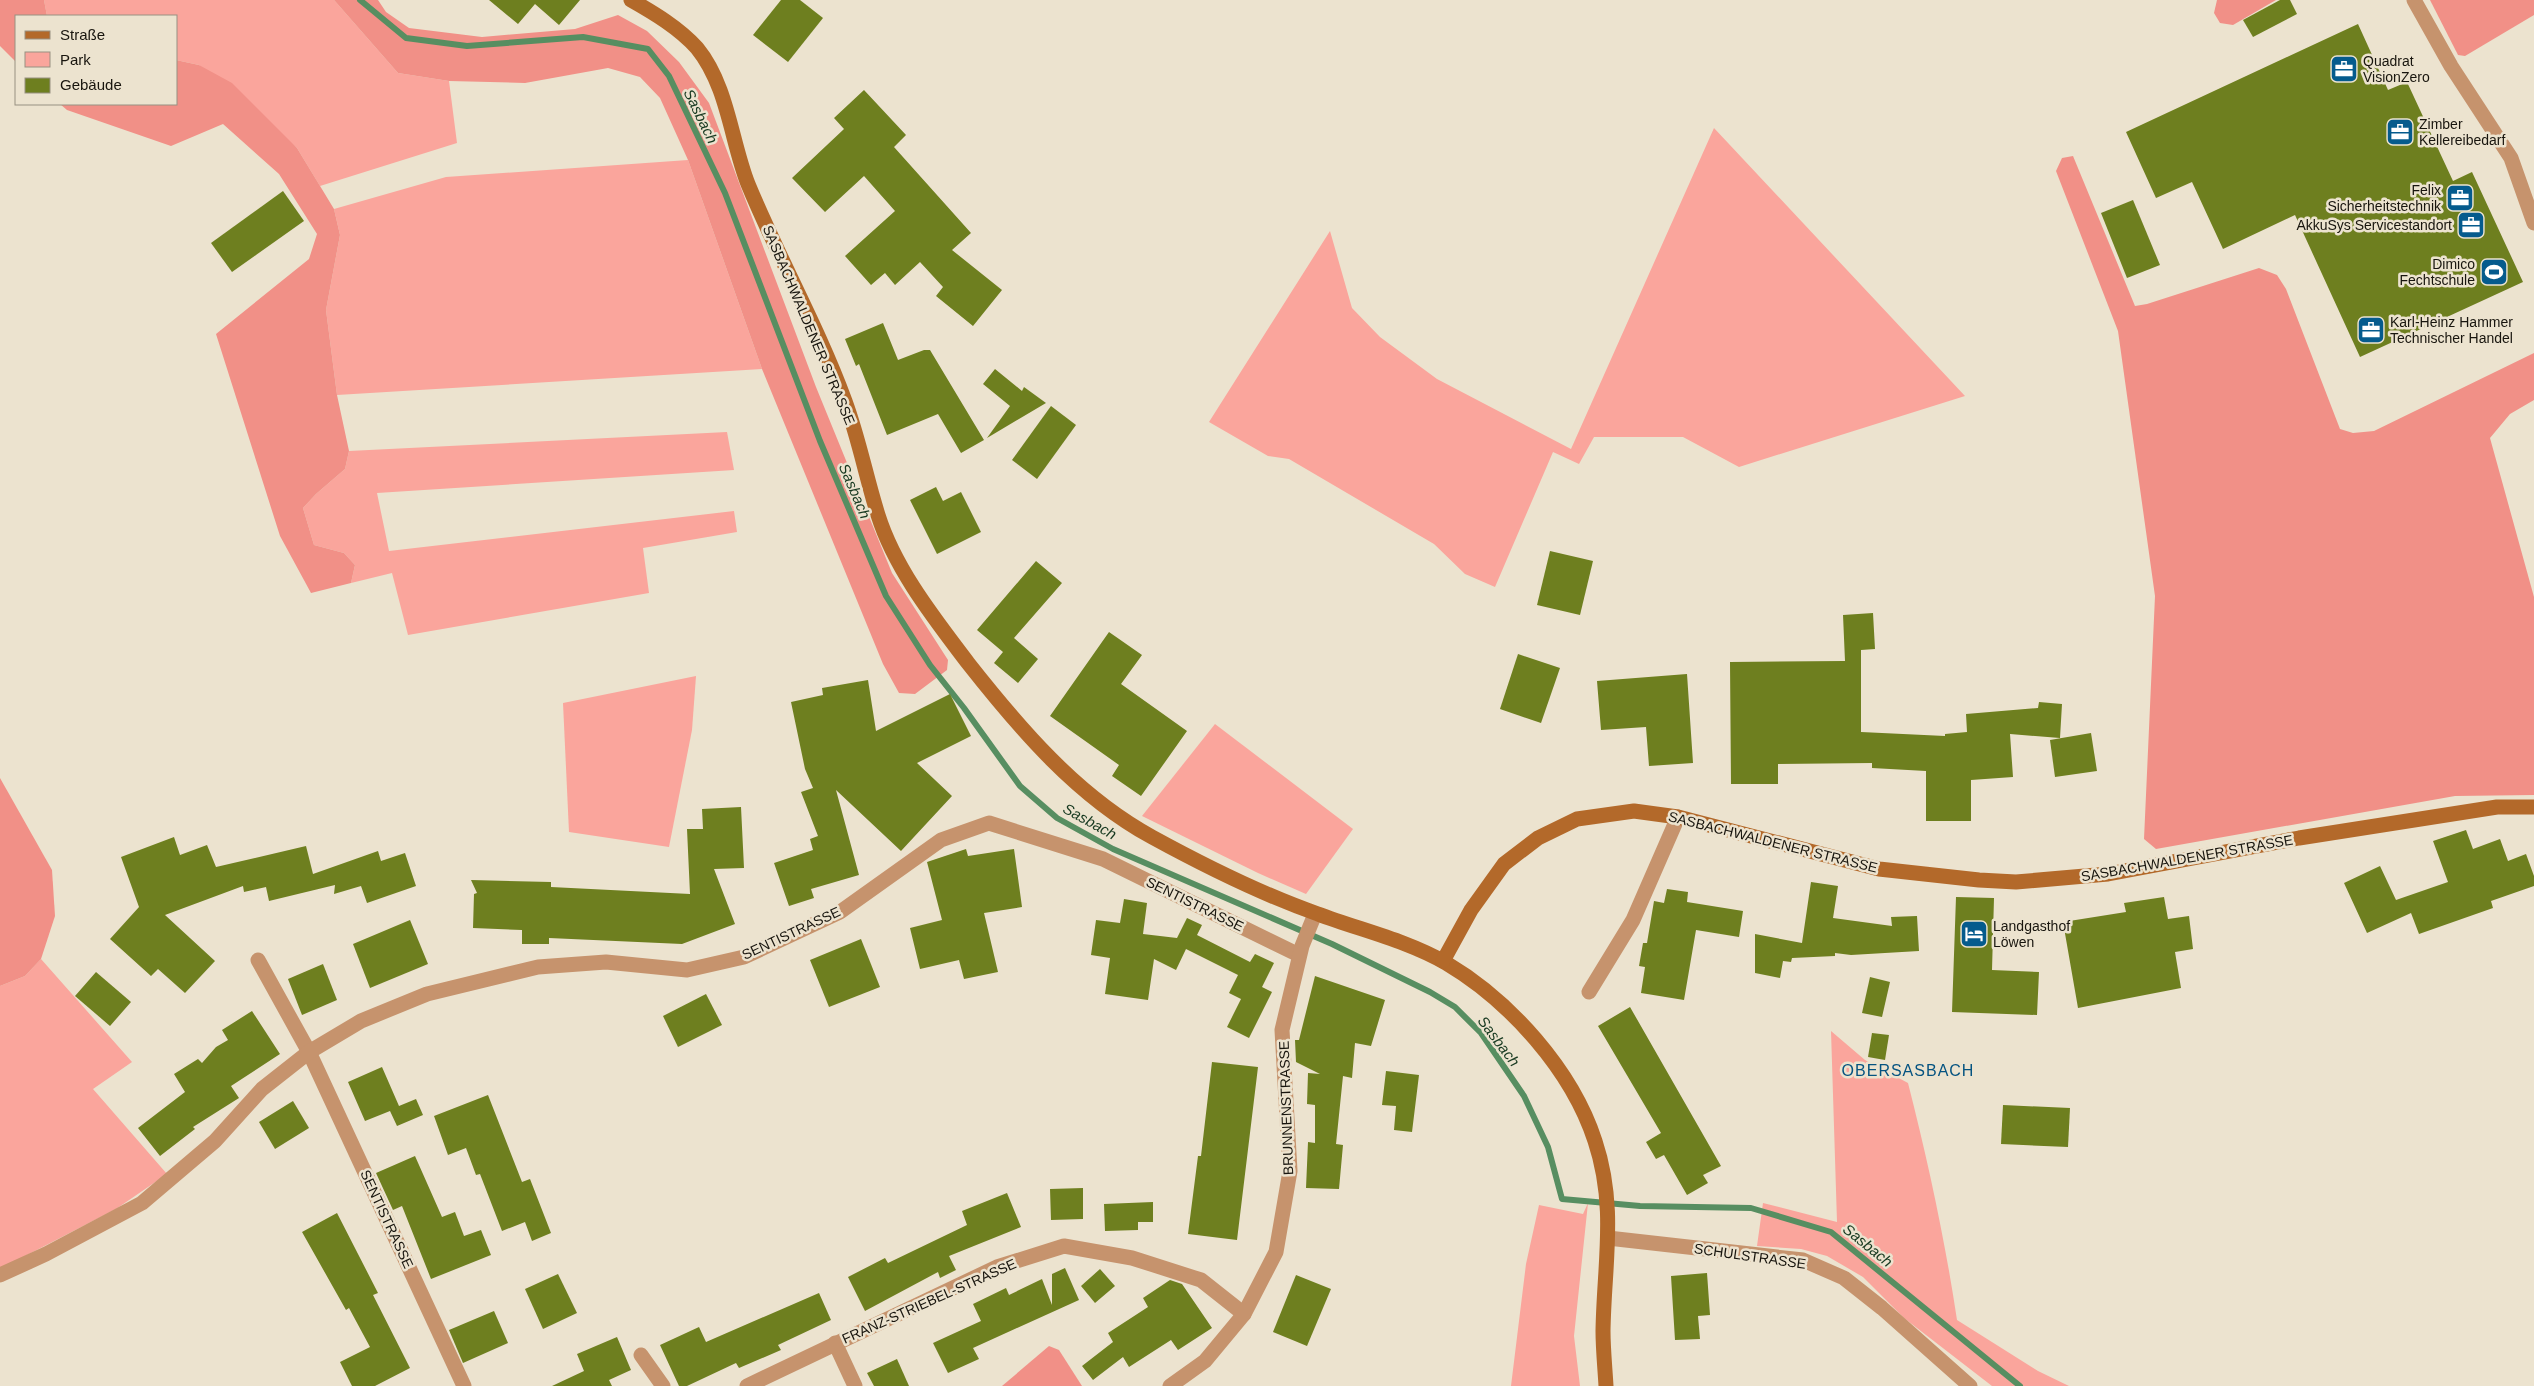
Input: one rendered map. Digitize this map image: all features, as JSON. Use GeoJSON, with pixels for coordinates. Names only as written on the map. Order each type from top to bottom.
{"type":"FeatureCollection","features":[{"type":"Feature","properties":{"kind":"main road","name":"SASBACHWALDENER STRASSE"},"geometry":{"type":"LineString","coordinates":[[631,0],[659,16],[696,48],[710,71],[726,110],[746,178],[844,399],[863,455],[879,518],[900,563],[928,610],[1018,724],[1064,773],[1111,811],[1150,836],[1314,918],[1397,940],[1443,961],[1471,910],[1504,864],[1538,838],[1577,819],[1634,811],[1678,817],[1879,868],[1979,880],[2016,882],[2108,874],[2298,838],[2497,807],[2534,807]]}},
{"type":"Feature","properties":{"kind":"main road"},"geometry":{"type":"LineString","coordinates":[[1443,961],[1480,986],[1552,1058],[1579,1101],[1595,1141],[1610,1210],[1603,1334],[1606,1386]]}},
{"type":"Feature","properties":{"kind":"street"},"geometry":{"type":"LineString","coordinates":[[2414,0],[2451,66],[2511,158],[2534,223]]}},
{"type":"Feature","properties":{"kind":"street"},"geometry":{"type":"LineString","coordinates":[[1589,992],[1633,920],[1678,817]]}},
{"type":"Feature","properties":{"kind":"street","name":"SENTISTRASSE"},"geometry":{"type":"LineString","coordinates":[[310,1052],[361,1021],[427,994],[538,967],[606,962],[687,970],[744,957],[840,912],[942,840],[989,823],[1103,859],[1300,950]]}},
{"type":"Feature","properties":{"kind":"street","name":"BRUNNENSTRASSE"},"geometry":{"type":"LineString","coordinates":[[1170,1386],[1205,1361],[1244,1314],[1276,1252],[1290,1171],[1282,1030],[1300,950],[1314,918]]}},
{"type":"Feature","properties":{"kind":"street","name":"SENTISTRASSE"},"geometry":{"type":"LineString","coordinates":[[258,960],[310,1052],[464,1386]]}},
{"type":"Feature","properties":{"kind":"street"},"geometry":{"type":"LineString","coordinates":[[0,1275],[46,1254],[142,1203],[215,1141],[262,1089],[310,1052]]}},
{"type":"Feature","properties":{"kind":"street","name":"SCHULSTRASSE"},"geometry":{"type":"LineString","coordinates":[[1608,1238],[1803,1260],[1844,1278],[1882,1308],[1970,1386]]}},
{"type":"Feature","properties":{"kind":"street","name":"FRANZ-STRIEBEL-STRASSE"},"geometry":{"type":"LineString","coordinates":[[747,1386],[835,1342],[997,1267],[1064,1246],[1132,1258],[1200,1280],[1244,1314]]}},
{"type":"Feature","properties":{"kind":"street","name":"FRANZ-STRIEBEL-STRASSE"},"geometry":{"type":"LineString","coordinates":[[835,1342],[855,1386]]}},
{"type":"Feature","properties":{"kind":"street"},"geometry":{"type":"LineString","coordinates":[[641,1355],[663,1386]]}},
{"type":"Feature","properties":{"kind":"green space"},"geometry":{"type":"Polygon","coordinates":[[[44,0],[334,0],[398,73],[449,81],[457,143],[320,186],[297,148],[199,65],[178,60],[178,15],[47,15],[44,0]]]}},
{"type":"Feature","properties":{"kind":"green space"},"geometry":{"type":"Polygon","coordinates":[[[1714,128],[1965,396],[1739,467],[1683,437],[1594,437],[1579,464],[1553,452],[1495,587],[1465,574],[1434,544],[1289,459],[1268,456],[1209,422],[1330,231],[1352,308],[1380,337],[1437,379],[1571,449],[1714,128]]]}},
{"type":"Feature","properties":{"kind":"green space"},"geometry":{"type":"Polygon","coordinates":[[[688,160],[762,369],[337,395],[326,310],[340,235],[334,209],[446,177],[688,160]]]}},
{"type":"Feature","properties":{"kind":"green space"},"geometry":{"type":"Polygon","coordinates":[[[727,432],[734,470],[377,493],[389,551],[734,511],[737,532],[643,548],[649,593],[408,635],[392,573],[351,583],[355,565],[344,553],[314,545],[303,508],[345,469],[349,451],[727,432]]]}},
{"type":"Feature","properties":{"kind":"green space"},"geometry":{"type":"Polygon","coordinates":[[[696,676],[692,730],[669,847],[569,832],[563,703],[696,676]]]}},
{"type":"Feature","properties":{"kind":"green space"},"geometry":{"type":"Polygon","coordinates":[[[1215,724],[1353,829],[1306,894],[1258,873],[1142,816],[1215,724]]]}},
{"type":"Feature","properties":{"kind":"green space"},"geometry":{"type":"Polygon","coordinates":[[[41,959],[132,1062],[93,1089],[167,1174],[116,1209],[0,1269],[0,986],[25,976],[41,959]]]}},
{"type":"Feature","properties":{"kind":"green space"},"geometry":{"type":"Polygon","coordinates":[[[1831,1031],[1865,1060],[1908,1083],[1936,1201],[1957,1320],[2038,1371],[2069,1386],[1992,1386],[1904,1318],[1863,1277],[1827,1256],[1801,1249],[1757,1246],[1763,1203],[1837,1222],[1831,1031]]]}},
{"type":"Feature","properties":{"kind":"green space"},"geometry":{"type":"Polygon","coordinates":[[[1588,1203],[1574,1336],[1580,1386],[1511,1386],[1526,1264],[1539,1205],[1583,1214],[1588,1203]]]}},
{"type":"Feature","properties":{"kind":"shaded area"},"geometry":{"type":"Polygon","coordinates":[[[0,0],[44,0],[47,15],[15,15],[15,61],[0,46],[0,0]]]}},
{"type":"Feature","properties":{"kind":"shaded area"},"geometry":{"type":"Polygon","coordinates":[[[334,0],[378,0],[386,12],[409,28],[482,37],[575,29],[618,15],[647,31],[679,62],[709,103],[816,387],[892,573],[948,660],[947,670],[915,694],[899,693],[883,664],[762,369],[688,160],[660,98],[640,77],[608,68],[525,83],[449,81],[398,73],[334,0]]]}},
{"type":"Feature","properties":{"kind":"shaded area"},"geometry":{"type":"Polygon","coordinates":[[[2217,0],[2276,0],[2233,25],[2220,23],[2214,13],[2217,0]]]}},
{"type":"Feature","properties":{"kind":"shaded area"},"geometry":{"type":"Polygon","coordinates":[[[2430,0],[2534,0],[2534,15],[2465,56],[2458,55],[2430,0]]]}},
{"type":"Feature","properties":{"kind":"shaded area"},"geometry":{"type":"Polygon","coordinates":[[[178,60],[199,65],[232,83],[297,148],[334,209],[340,235],[326,310],[337,395],[349,451],[345,469],[303,508],[314,545],[344,553],[355,565],[351,583],[311,593],[280,536],[216,334],[309,259],[317,234],[279,174],[223,124],[171,146],[67,110],[61,105],[178,105],[178,60]]]}},
{"type":"Feature","properties":{"kind":"shaded area"},"geometry":{"type":"Polygon","coordinates":[[[2073,156],[2135,306],[2147,304],[2259,268],[2277,275],[2286,289],[2340,429],[2353,433],[2374,431],[2534,353],[2534,400],[2510,414],[2490,438],[2534,597],[2534,795],[2455,796],[2156,849],[2144,839],[2155,596],[2118,331],[2056,171],[2062,158],[2073,156]]]}},
{"type":"Feature","properties":{"kind":"shaded area"},"geometry":{"type":"Polygon","coordinates":[[[0,778],[52,870],[55,916],[41,959],[25,976],[0,986],[0,778]]]}},
{"type":"Feature","properties":{"kind":"shaded area"},"geometry":{"type":"Polygon","coordinates":[[[1049,1346],[1059,1350],[1082,1386],[1002,1386],[1049,1346]]]}},
{"type":"Feature","properties":{"kind":"building"},"geometry":{"type":"Polygon","coordinates":[[[489,0],[580,0],[559,25],[535,4],[518,24],[489,0]]]}},
{"type":"Feature","properties":{"kind":"building"},"geometry":{"type":"Polygon","coordinates":[[[781,0],[800,0],[823,18],[788,62],[753,35],[781,0]]]}},
{"type":"Feature","properties":{"kind":"building"},"geometry":{"type":"Polygon","coordinates":[[[2280,0],[2290,0],[2297,14],[2253,37],[2243,20],[2280,0]]]}},
{"type":"Feature","properties":{"kind":"building"},"geometry":{"type":"Polygon","coordinates":[[[2358,24],[2388,90],[2407,82],[2453,181],[2472,172],[2523,282],[2360,357],[2295,215],[2223,249],[2192,182],[2156,198],[2126,132],[2358,24]]]}},
{"type":"Feature","properties":{"kind":"building"},"geometry":{"type":"Polygon","coordinates":[[[864,90],[906,135],[894,147],[971,233],[952,250],[1002,290],[973,326],[936,296],[943,287],[920,262],[895,285],[885,273],[871,285],[845,256],[895,211],[864,176],[825,212],[792,178],[844,129],[834,118],[864,90]]]}},
{"type":"Feature","properties":{"kind":"building"},"geometry":{"type":"Polygon","coordinates":[[[283,191],[304,221],[232,272],[211,243],[283,191]]]}},
{"type":"Feature","properties":{"kind":"building"},"geometry":{"type":"Polygon","coordinates":[[[2133,200],[2160,265],[2127,278],[2101,213],[2133,200]]]}},
{"type":"Feature","properties":{"kind":"building"},"geometry":{"type":"Polygon","coordinates":[[[883,323],[898,360],[924,350],[930,350],[984,440],[961,453],[938,414],[887,435],[859,364],[856,366],[845,339],[883,323]]]}},
{"type":"Feature","properties":{"kind":"building"},"geometry":{"type":"Polygon","coordinates":[[[995,369],[1022,391],[1024,387],[1046,403],[987,438],[1010,406],[983,384],[995,369]]]}},
{"type":"Feature","properties":{"kind":"building"},"geometry":{"type":"Polygon","coordinates":[[[1051,406],[1076,425],[1037,479],[1012,460],[1051,406]]]}},
{"type":"Feature","properties":{"kind":"building"},"geometry":{"type":"Polygon","coordinates":[[[936,487],[943,501],[961,492],[981,532],[937,554],[910,500],[936,487]]]}},
{"type":"Feature","properties":{"kind":"building"},"geometry":{"type":"Polygon","coordinates":[[[1550,551],[1593,561],[1580,615],[1537,605],[1550,551]]]}},
{"type":"Feature","properties":{"kind":"building"},"geometry":{"type":"Polygon","coordinates":[[[1036,561],[1062,583],[1014,638],[1038,659],[1018,683],[994,663],[1003,652],[977,630],[1036,561]]]}},
{"type":"Feature","properties":{"kind":"building"},"geometry":{"type":"Polygon","coordinates":[[[1873,613],[1875,649],[1861,650],[1861,732],[1945,736],[1945,734],[1967,732],[1966,714],[2038,708],[2039,702],[2062,704],[2060,738],[2010,734],[2013,777],[1971,780],[1971,821],[1926,821],[1926,771],[1872,768],[1872,763],[1778,764],[1778,784],[1731,784],[1730,662],[1845,661],[1843,615],[1873,613]]]}},
{"type":"Feature","properties":{"kind":"building"},"geometry":{"type":"Polygon","coordinates":[[[1109,632],[1142,655],[1121,684],[1187,731],[1141,796],[1112,776],[1119,765],[1050,716],[1109,632]]]}},
{"type":"Feature","properties":{"kind":"building"},"geometry":{"type":"Polygon","coordinates":[[[1518,654],[1560,668],[1541,723],[1500,709],[1518,654]]]}},
{"type":"Feature","properties":{"kind":"building"},"geometry":{"type":"Polygon","coordinates":[[[1687,674],[1693,763],[1649,766],[1646,727],[1601,730],[1597,681],[1687,674]]]}},
{"type":"Feature","properties":{"kind":"building"},"geometry":{"type":"Polygon","coordinates":[[[868,680],[876,731],[950,694],[971,736],[917,763],[952,796],[901,851],[836,790],[859,875],[811,889],[814,898],[789,906],[774,863],[813,850],[810,839],[818,836],[801,792],[813,788],[805,769],[791,702],[823,695],[822,688],[868,680]]]}},
{"type":"Feature","properties":{"kind":"building"},"geometry":{"type":"Polygon","coordinates":[[[2091,733],[2097,771],[2055,777],[2050,740],[2091,733]]]}},
{"type":"Feature","properties":{"kind":"building"},"geometry":{"type":"Polygon","coordinates":[[[741,807],[744,868],[714,869],[735,924],[682,944],[549,938],[549,944],[522,944],[522,930],[473,928],[474,894],[477,893],[471,880],[551,882],[551,887],[690,894],[687,829],[703,829],[702,809],[741,807]]]}},
{"type":"Feature","properties":{"kind":"building"},"geometry":{"type":"Polygon","coordinates":[[[2466,830],[2473,849],[2500,839],[2508,861],[2526,854],[2534,876],[2534,886],[2491,901],[2493,908],[2419,934],[2411,913],[2367,933],[2344,883],[2380,866],[2396,900],[2448,882],[2433,841],[2466,830]]]}},
{"type":"Feature","properties":{"kind":"building"},"geometry":{"type":"Polygon","coordinates":[[[174,837],[180,855],[207,845],[216,867],[306,846],[313,874],[378,851],[381,861],[405,853],[416,886],[367,903],[361,886],[334,894],[335,885],[269,901],[266,887],[244,892],[243,886],[165,915],[215,961],[185,993],[158,969],[151,976],[110,939],[139,907],[121,857],[174,837]]]}},
{"type":"Feature","properties":{"kind":"building"},"geometry":{"type":"Polygon","coordinates":[[[966,849],[968,856],[1014,849],[1022,907],[984,913],[998,972],[964,979],[959,960],[920,969],[910,928],[942,920],[927,862],[966,849]]]}},
{"type":"Feature","properties":{"kind":"building"},"geometry":{"type":"Polygon","coordinates":[[[1811,882],[1838,886],[1833,918],[1892,926],[1891,917],[1917,916],[1919,951],[1851,955],[1835,953],[1835,956],[1792,958],[1791,962],[1783,961],[1780,978],[1755,973],[1755,934],[1802,943],[1811,882]]]}},
{"type":"Feature","properties":{"kind":"building"},"geometry":{"type":"Polygon","coordinates":[[[1667,889],[1688,892],[1687,902],[1743,911],[1739,937],[1696,930],[1684,1000],[1641,993],[1645,967],[1639,966],[1643,943],[1647,943],[1654,901],[1664,903],[1667,889]]]}},
{"type":"Feature","properties":{"kind":"building","name":"Landgasthof Löwen"},"geometry":{"type":"Polygon","coordinates":[[[1956,897],[1994,898],[1992,970],[2039,972],[2037,1015],[1952,1012],[1956,897]]]}},
{"type":"Feature","properties":{"kind":"building"},"geometry":{"type":"Polygon","coordinates":[[[2164,897],[2168,919],[2189,916],[2193,949],[2175,952],[2181,988],[2078,1008],[2063,922],[2126,912],[2124,903],[2164,897]]]}},
{"type":"Feature","properties":{"kind":"building"},"geometry":{"type":"Polygon","coordinates":[[[1124,899],[1147,903],[1143,934],[1177,938],[1187,918],[1202,925],[1197,935],[1250,962],[1255,954],[1274,963],[1262,987],[1272,992],[1249,1038],[1227,1027],[1241,999],[1229,993],[1238,975],[1186,949],[1176,970],[1154,959],[1148,1000],[1105,994],[1110,958],[1091,955],[1096,920],[1120,923],[1124,899]]]}},
{"type":"Feature","properties":{"kind":"building"},"geometry":{"type":"Polygon","coordinates":[[[410,920],[428,964],[370,988],[353,944],[410,920]]]}},
{"type":"Feature","properties":{"kind":"building"},"geometry":{"type":"Polygon","coordinates":[[[861,939],[880,987],[829,1007],[810,960],[861,939]]]}},
{"type":"Feature","properties":{"kind":"building"},"geometry":{"type":"Polygon","coordinates":[[[323,964],[337,1000],[302,1015],[288,979],[323,964]]]}},
{"type":"Feature","properties":{"kind":"building"},"geometry":{"type":"Polygon","coordinates":[[[96,972],[131,1002],[110,1026],[75,996],[96,972]]]}},
{"type":"Feature","properties":{"kind":"building"},"geometry":{"type":"Polygon","coordinates":[[[1315,976],[1385,1000],[1371,1046],[1355,1043],[1352,1078],[1343,1076],[1336,1144],[1343,1145],[1339,1189],[1306,1188],[1308,1142],[1315,1143],[1315,1105],[1307,1104],[1308,1073],[1320,1074],[1296,1062],[1295,1040],[1299,1040],[1315,976]]]}},
{"type":"Feature","properties":{"kind":"building"},"geometry":{"type":"Polygon","coordinates":[[[1870,977],[1890,982],[1882,1017],[1862,1013],[1870,977]]]}},
{"type":"Feature","properties":{"kind":"building"},"geometry":{"type":"Polygon","coordinates":[[[706,994],[722,1025],[678,1047],[663,1016],[706,994]]]}},
{"type":"Feature","properties":{"kind":"building"},"geometry":{"type":"Polygon","coordinates":[[[1630,1007],[1721,1166],[1703,1175],[1708,1183],[1687,1195],[1664,1155],[1656,1159],[1646,1142],[1661,1133],[1598,1026],[1630,1007]]]}},
{"type":"Feature","properties":{"kind":"building"},"geometry":{"type":"Polygon","coordinates":[[[252,1011],[280,1054],[231,1086],[239,1098],[193,1127],[195,1129],[160,1156],[138,1128],[185,1092],[174,1074],[198,1059],[202,1063],[216,1047],[228,1040],[222,1030],[252,1011]]]}},
{"type":"Feature","properties":{"kind":"building"},"geometry":{"type":"Polygon","coordinates":[[[1872,1033],[1889,1035],[1885,1060],[1868,1057],[1872,1033]]]}},
{"type":"Feature","properties":{"kind":"building"},"geometry":{"type":"Polygon","coordinates":[[[1212,1062],[1258,1067],[1237,1240],[1188,1234],[1198,1156],[1201,1156],[1212,1062]]]}},
{"type":"Feature","properties":{"kind":"building"},"geometry":{"type":"Polygon","coordinates":[[[382,1067],[399,1106],[416,1099],[423,1115],[397,1126],[390,1111],[365,1121],[348,1082],[382,1067]]]}},
{"type":"Feature","properties":{"kind":"building"},"geometry":{"type":"Polygon","coordinates":[[[1386,1071],[1419,1075],[1412,1132],[1394,1130],[1396,1106],[1382,1105],[1386,1071]]]}},
{"type":"Feature","properties":{"kind":"building"},"geometry":{"type":"Polygon","coordinates":[[[488,1095],[522,1182],[530,1179],[551,1233],[532,1241],[525,1222],[502,1231],[480,1174],[476,1175],[466,1148],[448,1155],[434,1116],[488,1095]]]}},
{"type":"Feature","properties":{"kind":"building"},"geometry":{"type":"Polygon","coordinates":[[[293,1101],[309,1128],[275,1149],[259,1122],[293,1101]]]}},
{"type":"Feature","properties":{"kind":"building"},"geometry":{"type":"Polygon","coordinates":[[[2003,1105],[2070,1108],[2068,1147],[2001,1144],[2003,1105]]]}},
{"type":"Feature","properties":{"kind":"building"},"geometry":{"type":"Polygon","coordinates":[[[415,1156],[442,1217],[455,1212],[464,1236],[481,1230],[491,1255],[431,1279],[402,1206],[393,1210],[376,1173],[415,1156]]]}},
{"type":"Feature","properties":{"kind":"building"},"geometry":{"type":"Polygon","coordinates":[[[1083,1188],[1083,1219],[1051,1220],[1050,1189],[1083,1188]]]}},
{"type":"Feature","properties":{"kind":"building"},"geometry":{"type":"Polygon","coordinates":[[[1007,1193],[1021,1227],[949,1256],[956,1270],[940,1278],[938,1272],[865,1311],[848,1277],[885,1258],[888,1263],[967,1225],[962,1211],[1007,1193]]]}},
{"type":"Feature","properties":{"kind":"building"},"geometry":{"type":"Polygon","coordinates":[[[1153,1202],[1153,1222],[1138,1222],[1138,1230],[1105,1231],[1104,1204],[1153,1202]]]}},
{"type":"Feature","properties":{"kind":"building"},"geometry":{"type":"Polygon","coordinates":[[[337,1213],[378,1293],[373,1295],[410,1368],[375,1386],[352,1386],[340,1362],[370,1347],[349,1308],[346,1310],[302,1232],[337,1213]]]}},
{"type":"Feature","properties":{"kind":"building"},"geometry":{"type":"Polygon","coordinates":[[[1065,1268],[1079,1300],[973,1348],[979,1359],[948,1373],[933,1343],[981,1321],[973,1304],[1006,1288],[1009,1295],[1042,1279],[1052,1305],[1052,1274],[1065,1268]]]}},
{"type":"Feature","properties":{"kind":"building"},"geometry":{"type":"Polygon","coordinates":[[[1100,1269],[1115,1286],[1095,1303],[1081,1286],[1100,1269]]]}},
{"type":"Feature","properties":{"kind":"building"},"geometry":{"type":"Polygon","coordinates":[[[1707,1273],[1710,1315],[1698,1316],[1700,1339],[1675,1340],[1671,1276],[1707,1273]]]}},
{"type":"Feature","properties":{"kind":"building"},"geometry":{"type":"Polygon","coordinates":[[[558,1274],[577,1313],[543,1329],[525,1289],[558,1274]]]}},
{"type":"Feature","properties":{"kind":"building"},"geometry":{"type":"Polygon","coordinates":[[[1296,1275],[1331,1289],[1307,1346],[1273,1332],[1296,1275]]]}},
{"type":"Feature","properties":{"kind":"building"},"geometry":{"type":"Polygon","coordinates":[[[1170,1280],[1182,1284],[1212,1328],[1178,1350],[1171,1340],[1129,1367],[1123,1357],[1093,1380],[1082,1366],[1113,1342],[1108,1333],[1148,1307],[1143,1298],[1170,1280]]]}},
{"type":"Feature","properties":{"kind":"building"},"geometry":{"type":"Polygon","coordinates":[[[819,1293],[831,1320],[778,1345],[781,1350],[739,1368],[736,1363],[687,1386],[679,1386],[660,1345],[699,1327],[706,1342],[819,1293]]]}},
{"type":"Feature","properties":{"kind":"building"},"geometry":{"type":"Polygon","coordinates":[[[494,1311],[508,1343],[463,1363],[449,1330],[494,1311]]]}},
{"type":"Feature","properties":{"kind":"building"},"geometry":{"type":"Polygon","coordinates":[[[617,1337],[631,1370],[609,1380],[612,1386],[552,1386],[584,1371],[577,1354],[617,1337]]]}},
{"type":"Feature","properties":{"kind":"building"},"geometry":{"type":"Polygon","coordinates":[[[897,1359],[909,1386],[874,1386],[867,1373],[897,1359]]]}},
{"type":"Feature","properties":{"kind":"waterway","name":"Sasbach"},"geometry":{"type":"LineString","coordinates":[[360,0],[406,38],[467,46],[583,37],[648,49],[669,76],[725,193],[820,441],[886,596],[930,665],[964,708],[1020,786],[1057,818],[1113,849],[1332,944],[1430,992],[1455,1007],[1481,1033],[1524,1096],[1548,1147],[1562,1199],[1640,1206],[1751,1208],[1831,1232],[2020,1386]]}},
{"type":"Feature","properties":{"kind":"place","name":"Quadrat VisionZero"},"geometry":{"type":"Point","coordinates":[2344,69]}},
{"type":"Feature","properties":{"kind":"place","name":"Zimber Kellereibedarf"},"geometry":{"type":"Point","coordinates":[2400,132]}},
{"type":"Feature","properties":{"kind":"place","name":"Felix Sicherheitstechnik"},"geometry":{"type":"Point","coordinates":[2460,198]}},
{"type":"Feature","properties":{"kind":"place","name":"AkkuSys Servicestandort"},"geometry":{"type":"Point","coordinates":[2471,225]}},
{"type":"Feature","properties":{"kind":"place","name":"Dimico Fechtschule"},"geometry":{"type":"Point","coordinates":[2494,272]}},
{"type":"Feature","properties":{"kind":"place","name":"Karl-Heinz Hammer Technischer Handel"},"geometry":{"type":"Point","coordinates":[2371,330]}},
{"type":"Feature","properties":{"kind":"place","name":"Landgasthof Löwen"},"geometry":{"type":"Point","coordinates":[1974,934]}},
{"type":"Feature","properties":{"kind":"district","name":"OBERSASBACH"},"geometry":{"type":"Point","coordinates":[1908,1070]}}]}
